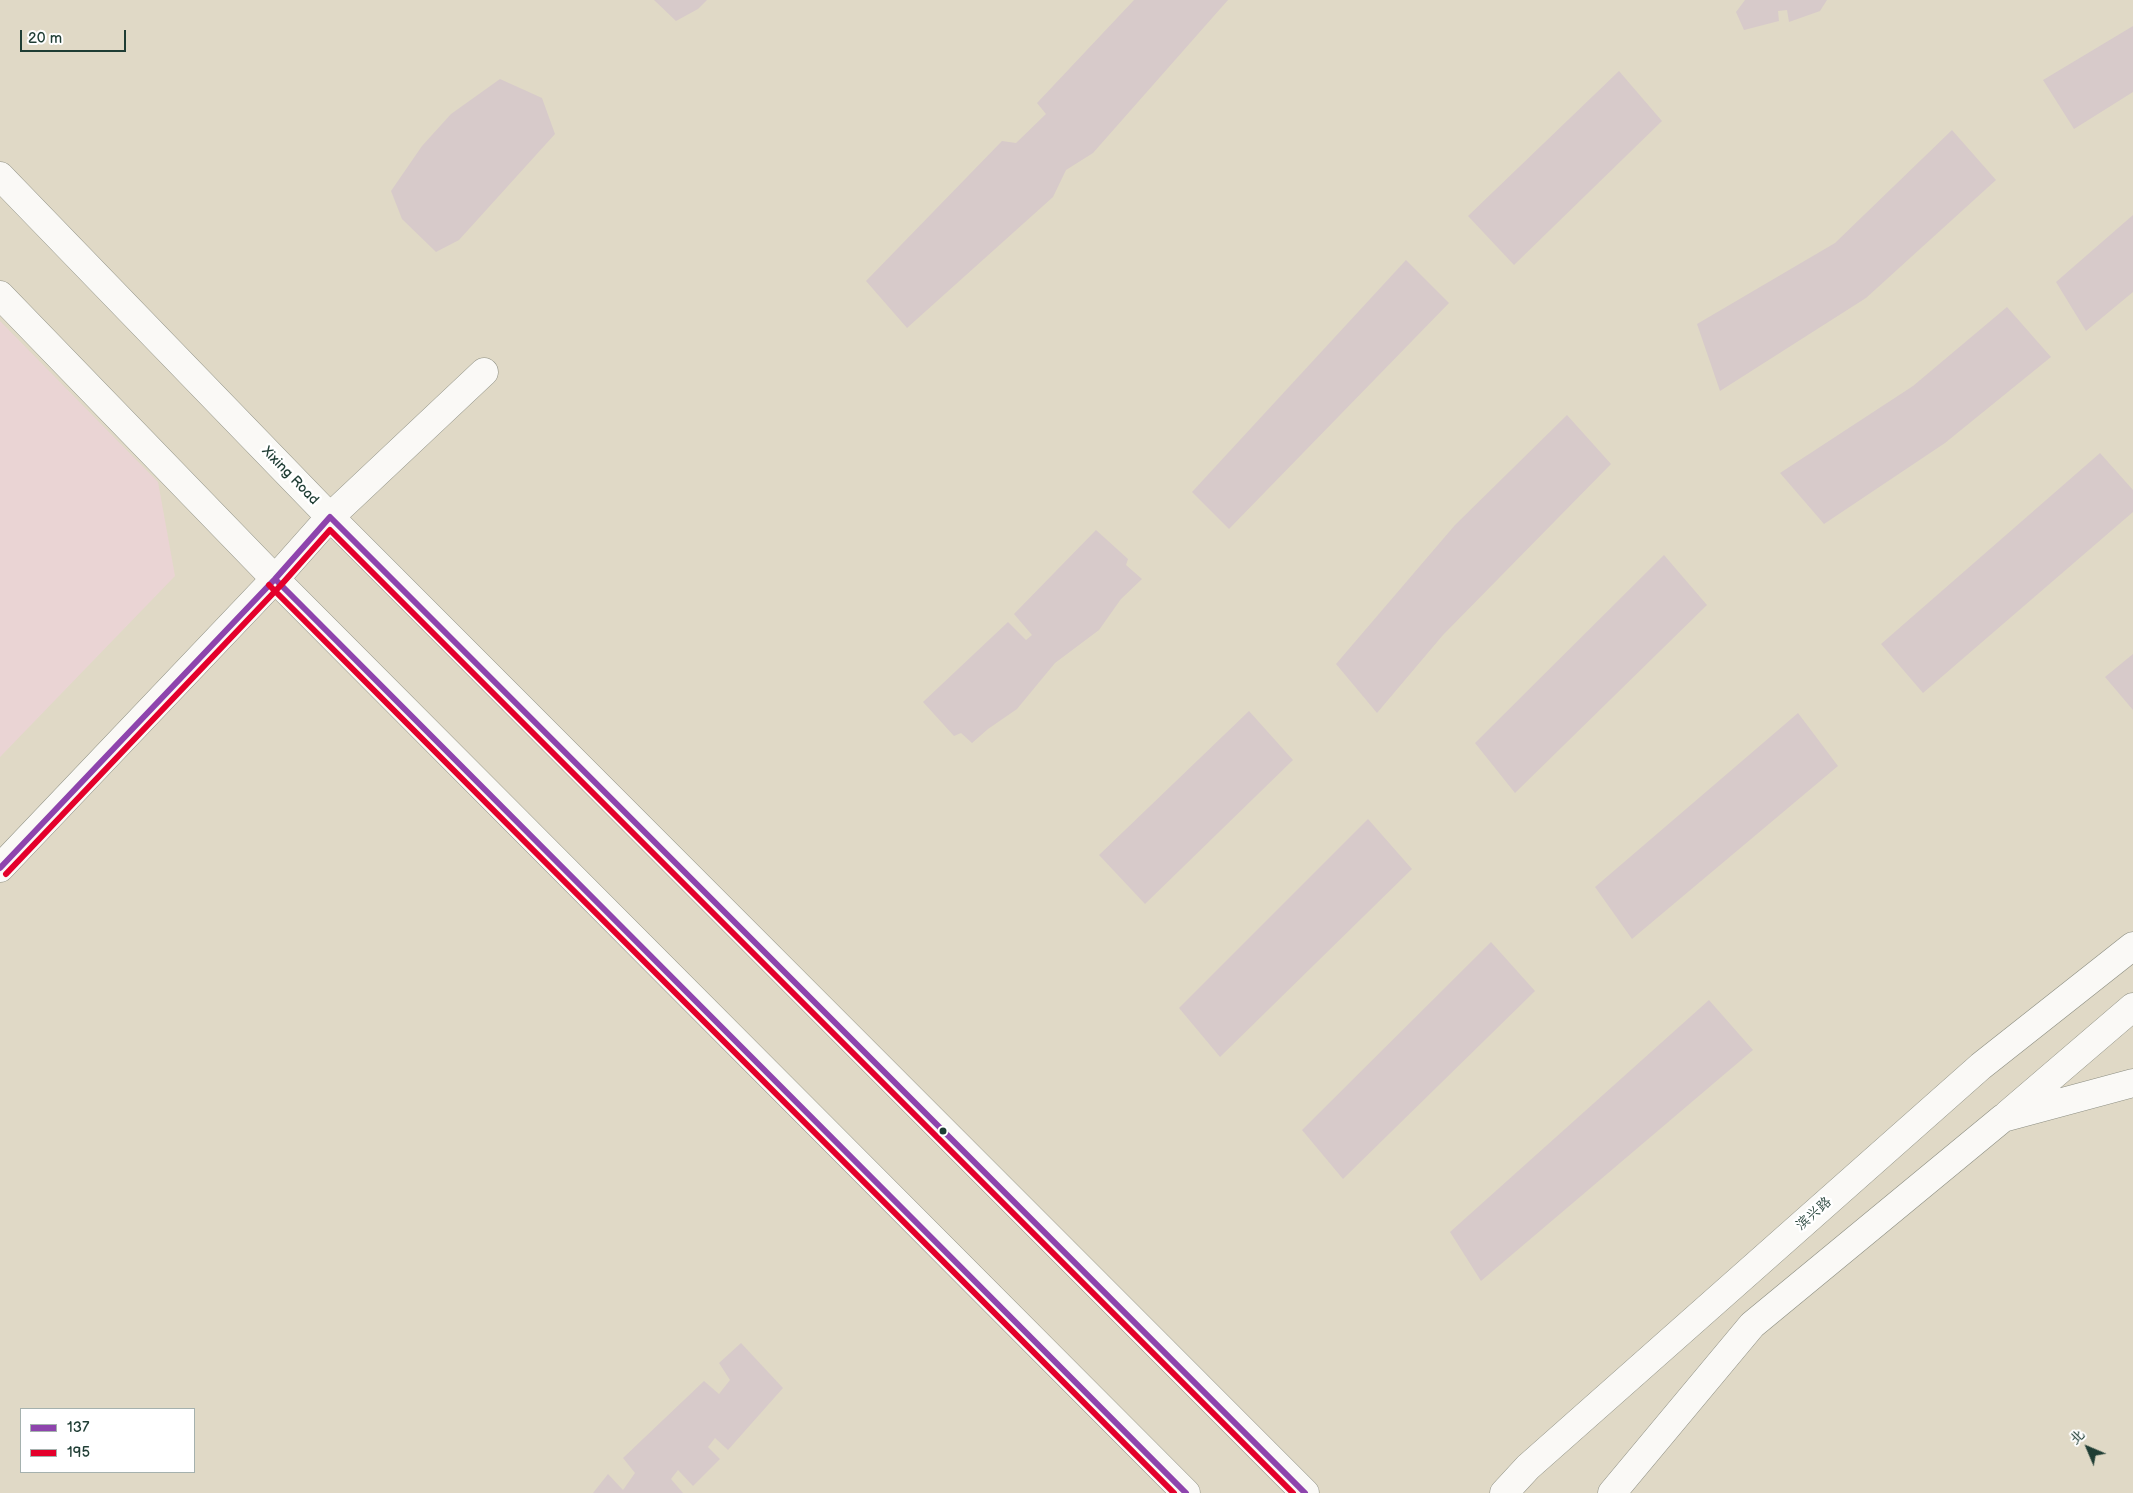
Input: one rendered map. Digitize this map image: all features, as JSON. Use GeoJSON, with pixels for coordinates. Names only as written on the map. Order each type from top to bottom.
{"type":"FeatureCollection","features":[{"type":"Feature","properties":{"kind":"main road","name":"Xixing Road"},"geometry":{"type":"LineString","coordinates":[[0,176],[330,517],[1305,1493]]}},
{"type":"Feature","properties":{"kind":"main road"},"geometry":{"type":"LineString","coordinates":[[0,295],[275,579],[1186,1493]]}},
{"type":"Feature","properties":{"kind":"main road"},"geometry":{"type":"LineString","coordinates":[[0,868],[275,579],[330,517],[484,372]]}},
{"type":"Feature","properties":{"kind":"main road","name":"滨兴路"},"geometry":{"type":"LineString","coordinates":[[1504,1493],[1528,1467],[1981,1066],[2133,946]]}},
{"type":"Feature","properties":{"kind":"main road"},"geometry":{"type":"LineString","coordinates":[[1612,1493],[1752,1325],[2003,1118],[2133,1007]]}},
{"type":"Feature","properties":{"kind":"main road"},"geometry":{"type":"LineString","coordinates":[[2003,1118],[2133,1083]]}},
{"type":"Feature","properties":{"kind":"shaded area"},"geometry":{"type":"Polygon","coordinates":[[[0,321],[158,482],[175,576],[0,757],[0,321]]]}},
{"type":"Feature","properties":{"kind":"building"},"geometry":{"type":"Polygon","coordinates":[[[654,0],[707,0],[698,9],[676,21],[654,0]]]}},
{"type":"Feature","properties":{"kind":"building"},"geometry":{"type":"Polygon","coordinates":[[[1134,0],[1228,0],[1093,153],[1066,170],[1053,197],[907,328],[866,281],[1002,141],[1016,143],[1046,114],[1037,103],[1134,0]]]}},
{"type":"Feature","properties":{"kind":"building"},"geometry":{"type":"Polygon","coordinates":[[[1745,0],[1827,0],[1820,11],[1789,22],[1787,10],[1778,11],[1779,21],[1744,30],[1736,12],[1745,0]]]}},
{"type":"Feature","properties":{"kind":"building"},"geometry":{"type":"Polygon","coordinates":[[[2133,26],[2133,92],[2074,129],[2043,80],[2133,26]]]}},
{"type":"Feature","properties":{"kind":"building"},"geometry":{"type":"Polygon","coordinates":[[[1619,71],[1662,121],[1514,265],[1468,216],[1619,71]]]}},
{"type":"Feature","properties":{"kind":"building"},"geometry":{"type":"Polygon","coordinates":[[[500,79],[542,98],[555,134],[459,240],[436,252],[402,219],[391,191],[422,146],[451,114],[500,79]]]}},
{"type":"Feature","properties":{"kind":"building"},"geometry":{"type":"Polygon","coordinates":[[[1952,130],[1996,180],[1866,298],[1720,391],[1697,324],[1835,243],[1952,130]]]}},
{"type":"Feature","properties":{"kind":"building"},"geometry":{"type":"Polygon","coordinates":[[[2133,215],[2133,292],[2086,331],[2056,282],[2133,215]]]}},
{"type":"Feature","properties":{"kind":"building"},"geometry":{"type":"Polygon","coordinates":[[[1406,260],[1449,303],[1229,529],[1192,492],[1406,260]]]}},
{"type":"Feature","properties":{"kind":"building"},"geometry":{"type":"Polygon","coordinates":[[[2007,307],[2051,357],[1945,443],[1824,524],[1780,473],[1913,386],[2007,307]]]}},
{"type":"Feature","properties":{"kind":"building"},"geometry":{"type":"Polygon","coordinates":[[[1567,415],[1611,464],[1443,635],[1377,713],[1336,664],[1455,525],[1567,415]]]}},
{"type":"Feature","properties":{"kind":"building"},"geometry":{"type":"Polygon","coordinates":[[[2100,453],[2133,490],[2133,512],[1923,693],[1881,644],[2100,453]]]}},
{"type":"Feature","properties":{"kind":"building"},"geometry":{"type":"Polygon","coordinates":[[[1096,530],[1128,559],[1126,565],[1142,579],[1121,599],[1099,630],[1055,663],[1017,709],[988,729],[972,743],[961,733],[954,736],[923,702],[1008,622],[1026,640],[1032,635],[1014,614],[1096,530]]]}},
{"type":"Feature","properties":{"kind":"building"},"geometry":{"type":"Polygon","coordinates":[[[1664,555],[1707,605],[1515,793],[1475,743],[1664,555]]]}},
{"type":"Feature","properties":{"kind":"building"},"geometry":{"type":"Polygon","coordinates":[[[2133,654],[2133,710],[2105,677],[2133,654]]]}},
{"type":"Feature","properties":{"kind":"building"},"geometry":{"type":"Polygon","coordinates":[[[1249,711],[1293,760],[1145,904],[1099,855],[1249,711]]]}},
{"type":"Feature","properties":{"kind":"building"},"geometry":{"type":"Polygon","coordinates":[[[1798,713],[1838,766],[1632,939],[1595,887],[1798,713]]]}},
{"type":"Feature","properties":{"kind":"building"},"geometry":{"type":"Polygon","coordinates":[[[1368,819],[1412,869],[1220,1057],[1179,1008],[1368,819]]]}},
{"type":"Feature","properties":{"kind":"building"},"geometry":{"type":"Polygon","coordinates":[[[1491,942],[1535,991],[1343,1179],[1302,1130],[1491,942]]]}},
{"type":"Feature","properties":{"kind":"building"},"geometry":{"type":"Polygon","coordinates":[[[1709,1000],[1753,1050],[1481,1281],[1450,1232],[1709,1000]]]}},
{"type":"Feature","properties":{"kind":"building"},"geometry":{"type":"Polygon","coordinates":[[[741,1343],[783,1388],[728,1450],[715,1438],[708,1447],[720,1459],[693,1486],[678,1470],[671,1479],[683,1493],[593,1493],[608,1474],[623,1490],[635,1473],[623,1458],[704,1381],[719,1394],[730,1380],[719,1363],[741,1343]]]}},
{"type":"Feature","properties":{"kind":"transit line","name":"137"},"geometry":{"type":"LineString","coordinates":[[0,868],[275,579],[330,517],[1305,1493]]}},
{"type":"Feature","properties":{"kind":"transit line","name":"195"},"geometry":{"type":"LineString","coordinates":[[6,874],[281,585],[330,530],[1293,1493]]}},
{"type":"Feature","properties":{"kind":"transit line","name":"137"},"geometry":{"type":"LineString","coordinates":[[275,579],[1186,1493]]}},
{"type":"Feature","properties":{"kind":"transit line","name":"195"},"geometry":{"type":"LineString","coordinates":[[269,585],[1174,1493]]}}]}
